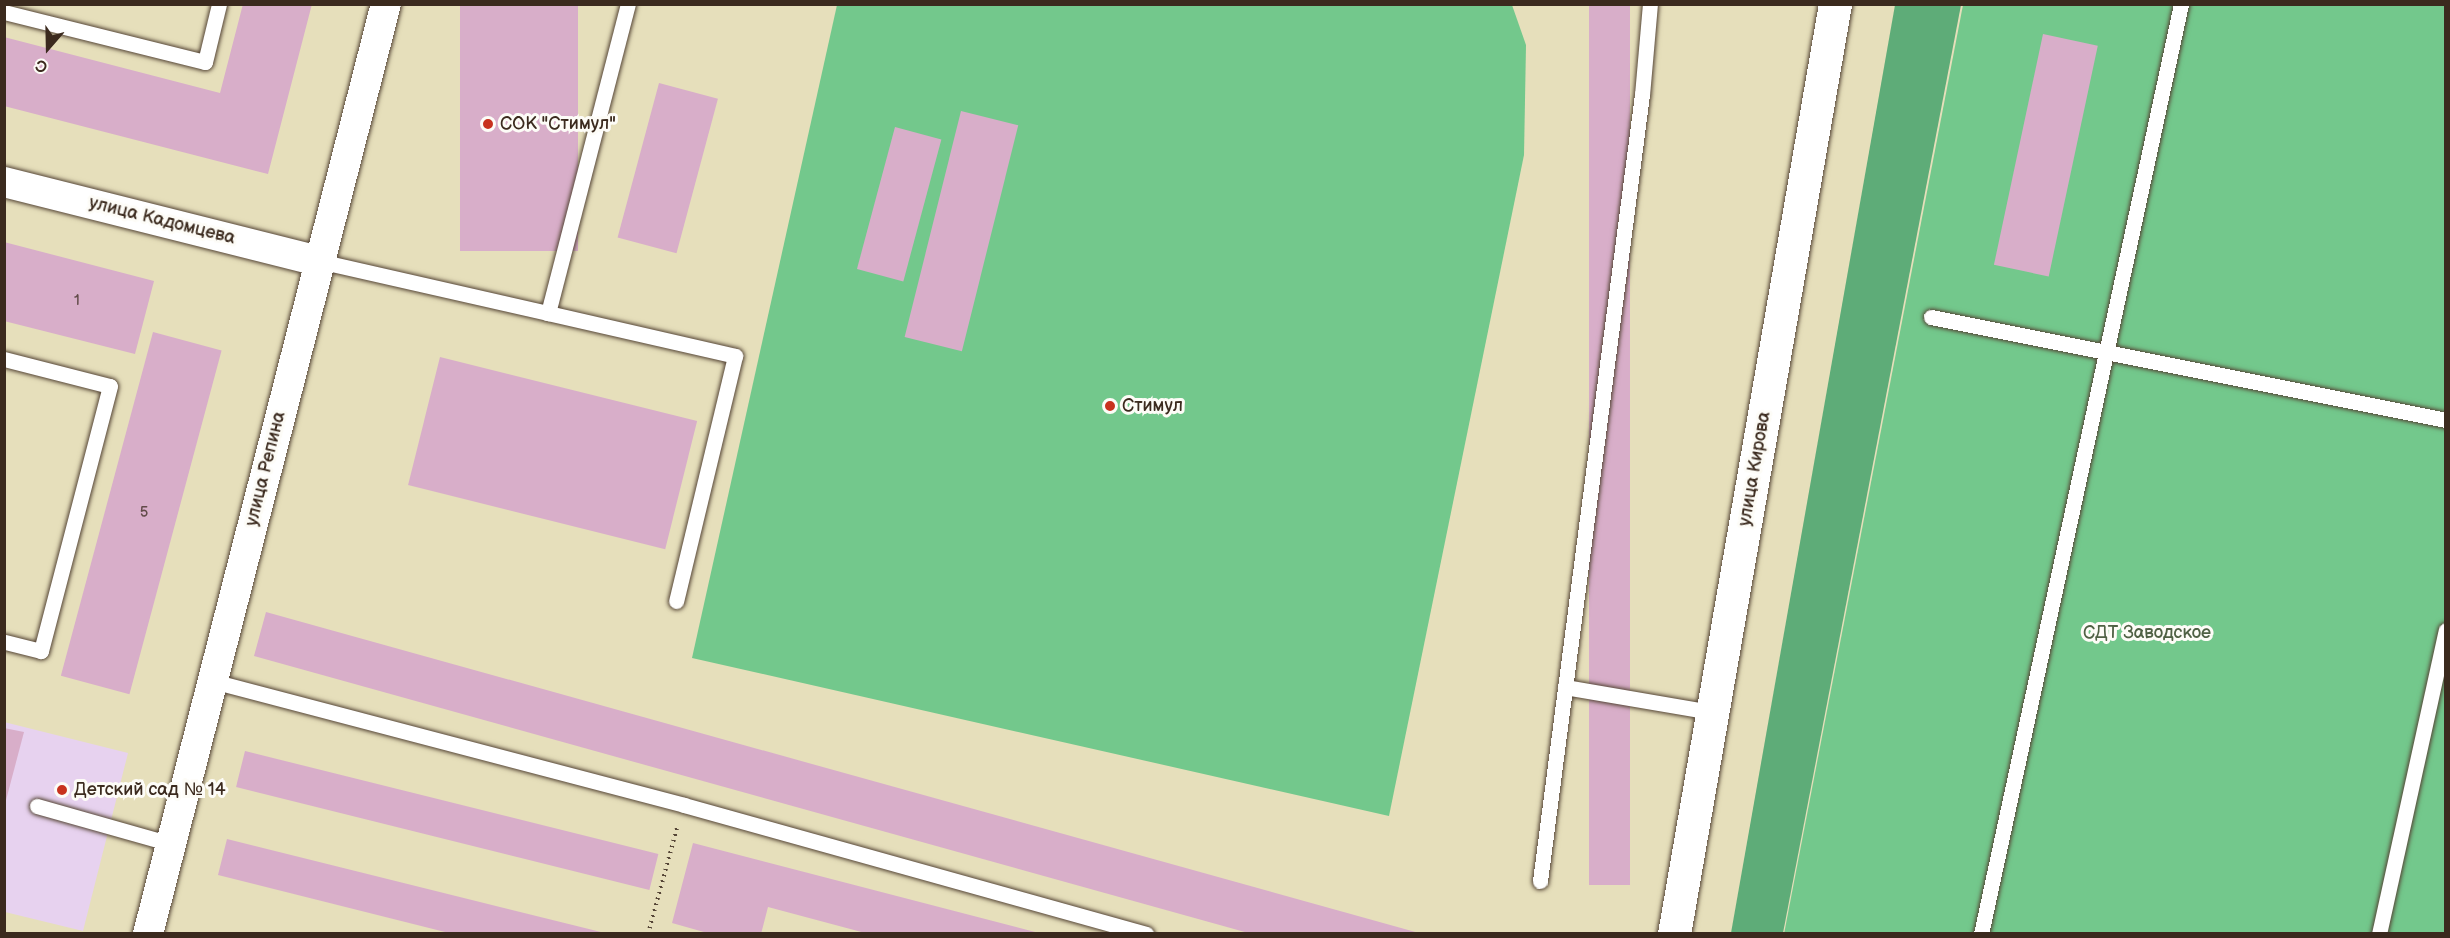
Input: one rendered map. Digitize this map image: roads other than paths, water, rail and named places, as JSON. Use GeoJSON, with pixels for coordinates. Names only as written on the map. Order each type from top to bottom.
{"type":"FeatureCollection","features":[{"type":"Feature","properties":{"kind":"main road","name":"улица Кирова"},"geometry":{"type":"LineString","coordinates":[[1674,933],[1835,4]]}},
{"type":"Feature","properties":{"kind":"street","name":"улица Репина"},"geometry":{"type":"LineString","coordinates":[[148,933],[386,4]]}},
{"type":"Feature","properties":{"kind":"street","name":"улица Кадомцева"},"geometry":{"type":"LineString","coordinates":[[4,182],[319,261]]}},
{"type":"Feature","properties":{"kind":"lane"},"geometry":{"type":"LineString","coordinates":[[4,12],[205,62],[219,4]]}},
{"type":"Feature","properties":{"kind":"lane"},"geometry":{"type":"LineString","coordinates":[[548,313],[628,4]]}},
{"type":"Feature","properties":{"kind":"lane"},"geometry":{"type":"LineString","coordinates":[[1540,881],[1642,96],[1650,4]]}},
{"type":"Feature","properties":{"kind":"lane"},"geometry":{"type":"LineString","coordinates":[[1981,933],[2181,4]]}},
{"type":"Feature","properties":{"kind":"lane"},"geometry":{"type":"LineString","coordinates":[[319,261],[735,356],[676,601]]}},
{"type":"Feature","properties":{"kind":"lane"},"geometry":{"type":"LineString","coordinates":[[1931,317],[2445,420]]}},
{"type":"Feature","properties":{"kind":"lane"},"geometry":{"type":"LineString","coordinates":[[4,359],[110,386],[41,651],[4,642]]}},
{"type":"Feature","properties":{"kind":"lane"},"geometry":{"type":"LineString","coordinates":[[2379,933],[2445,630]]}},
{"type":"Feature","properties":{"kind":"lane"},"geometry":{"type":"LineString","coordinates":[[212,681],[684,805],[1146,933]]}},
{"type":"Feature","properties":{"kind":"lane"},"geometry":{"type":"LineString","coordinates":[[1565,687],[1712,712]]}},
{"type":"Feature","properties":{"kind":"lane"},"geometry":{"type":"LineString","coordinates":[[37,806],[171,844]]}},
{"type":"Feature","properties":{"kind":"place","name":"СОК \"Стимул\""},"geometry":{"type":"Point","coordinates":[488,124]}},
{"type":"Feature","properties":{"kind":"place","name":"Стимул"},"geometry":{"type":"Point","coordinates":[1110,406]}},
{"type":"Feature","properties":{"kind":"place","name":"Детский сад № 14"},"geometry":{"type":"Point","coordinates":[62,790]}},
{"type":"Feature","properties":{"kind":"park label","name":"СДТ Заводское"},"geometry":{"type":"Point","coordinates":[2147,633]}}]}
